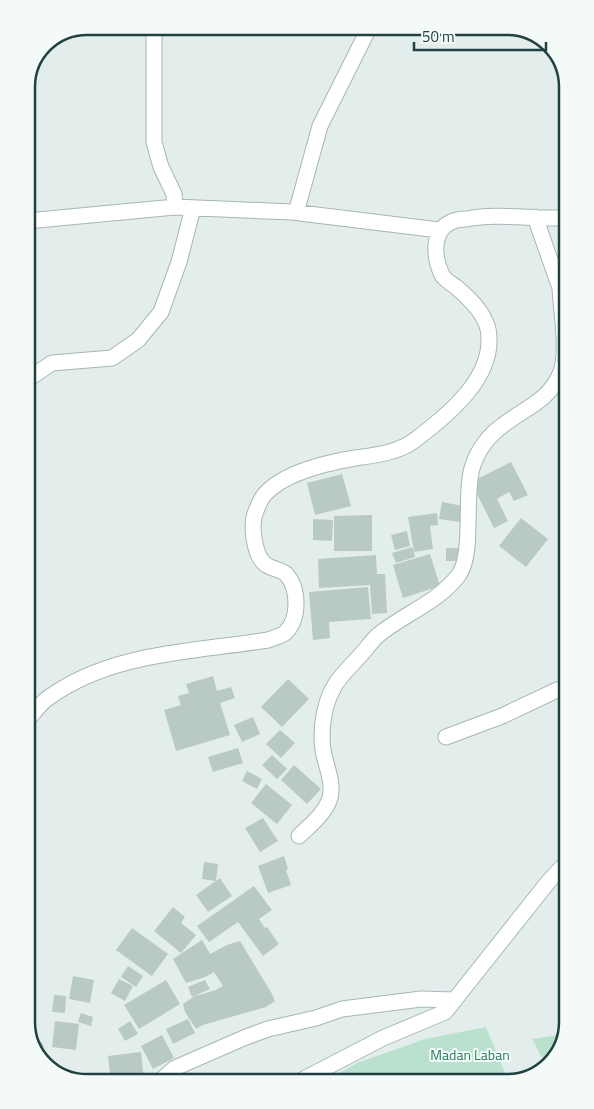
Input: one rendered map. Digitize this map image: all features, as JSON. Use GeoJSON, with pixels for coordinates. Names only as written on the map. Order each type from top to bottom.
{"type":"FeatureCollection","features":[{"type":"Feature","properties":{"kind":"street"},"geometry":{"type":"LineString","coordinates":[[154,35],[154,142],[161,167],[174,194],[175,207]]}},
{"type":"Feature","properties":{"kind":"street"},"geometry":{"type":"LineString","coordinates":[[292,212],[297,209],[320,126],[366,35]]}},
{"type":"Feature","properties":{"kind":"street"},"geometry":{"type":"LineString","coordinates":[[35,220],[175,207],[292,212],[439,230]]}},
{"type":"Feature","properties":{"kind":"street"},"geometry":{"type":"LineString","coordinates":[[35,375],[52,363],[112,358],[138,340],[161,312],[179,262],[193,208]]}},
{"type":"Feature","properties":{"kind":"street"},"geometry":{"type":"LineString","coordinates":[[35,712],[47,699],[91,673],[143,657],[268,640],[285,634],[293,620],[296,604],[295,587],[285,573],[265,564],[256,549],[253,533],[255,513],[264,495],[282,481],[315,466],[384,454],[410,444],[445,417],[475,384],[487,356],[489,340],[487,328],[482,316],[469,298],[443,276],[436,256],[436,240],[439,230],[452,221],[474,217],[559,218]]}},
{"type":"Feature","properties":{"kind":"street"},"geometry":{"type":"LineString","coordinates":[[535,217],[559,283]]}},
{"type":"Feature","properties":{"kind":"street"},"geometry":{"type":"LineString","coordinates":[[299,836],[322,814],[329,800],[332,785],[323,749],[323,724],[327,701],[336,683],[377,636],[447,590],[461,573],[466,553],[469,488],[473,466],[482,446],[501,426],[532,407],[549,392],[559,376]]}},
{"type":"Feature","properties":{"kind":"street"},"geometry":{"type":"LineString","coordinates":[[446,737],[502,716],[559,690]]}},
{"type":"Feature","properties":{"kind":"street"},"geometry":{"type":"LineString","coordinates":[[314,1074],[383,1038],[445,1012],[559,871]]}},
{"type":"Feature","properties":{"kind":"street"},"geometry":{"type":"LineString","coordinates":[[168,1074],[175,1068],[246,1037],[268,1029],[316,1018],[342,1008],[421,999],[455,1000]]}},
{"type":"Feature","properties":{"kind":"green space","name":"Madan Laban"},"geometry":{"type":"Polygon","coordinates":[[[486,1027],[505,1074],[338,1074],[357,1063],[425,1039],[486,1027]]]}},
{"type":"Feature","properties":{"kind":"green space"},"geometry":{"type":"Polygon","coordinates":[[[557,1035],[554,1045],[543,1059],[532,1039],[557,1035]]]}},
{"type":"Feature","properties":{"kind":"building"},"geometry":{"type":"Polygon","coordinates":[[[511,462],[528,495],[514,501],[509,492],[497,499],[508,521],[494,528],[471,482],[511,462]]]}},
{"type":"Feature","properties":{"kind":"building"},"geometry":{"type":"Polygon","coordinates":[[[342,474],[351,506],[315,515],[307,483],[342,474]]]}},
{"type":"Feature","properties":{"kind":"building"},"geometry":{"type":"Polygon","coordinates":[[[442,502],[463,506],[460,522],[439,519],[442,502]]]}},
{"type":"Feature","properties":{"kind":"building"},"geometry":{"type":"Polygon","coordinates":[[[437,513],[438,525],[430,526],[433,549],[414,552],[408,517],[437,513]]]}},
{"type":"Feature","properties":{"kind":"building"},"geometry":{"type":"Polygon","coordinates":[[[372,515],[372,551],[334,551],[334,516],[372,515]]]}},
{"type":"Feature","properties":{"kind":"building"},"geometry":{"type":"Polygon","coordinates":[[[521,518],[548,539],[526,567],[499,546],[521,518]]]}},
{"type":"Feature","properties":{"kind":"building"},"geometry":{"type":"Polygon","coordinates":[[[313,519],[333,520],[332,541],[313,540],[313,519]]]}},
{"type":"Feature","properties":{"kind":"building"},"geometry":{"type":"Polygon","coordinates":[[[407,531],[410,546],[395,550],[391,535],[407,531]]]}},
{"type":"Feature","properties":{"kind":"building"},"geometry":{"type":"Polygon","coordinates":[[[412,547],[415,557],[396,563],[392,553],[412,547]]]}},
{"type":"Feature","properties":{"kind":"building"},"geometry":{"type":"Polygon","coordinates":[[[446,548],[463,548],[463,561],[446,561],[446,548]]]}},
{"type":"Feature","properties":{"kind":"building"},"geometry":{"type":"Polygon","coordinates":[[[430,554],[440,586],[403,598],[393,565],[430,554]]]}},
{"type":"Feature","properties":{"kind":"building"},"geometry":{"type":"Polygon","coordinates":[[[376,555],[377,574],[385,574],[387,613],[372,614],[370,585],[319,588],[318,559],[376,555]]]}},
{"type":"Feature","properties":{"kind":"building"},"geometry":{"type":"Polygon","coordinates":[[[368,587],[371,619],[329,622],[330,638],[313,640],[309,592],[368,587]]]}},
{"type":"Feature","properties":{"kind":"building"},"geometry":{"type":"Polygon","coordinates":[[[213,676],[217,691],[231,687],[235,698],[220,703],[230,735],[176,751],[164,710],[181,705],[178,696],[189,693],[186,684],[213,676]]]}},
{"type":"Feature","properties":{"kind":"building"},"geometry":{"type":"Polygon","coordinates":[[[288,679],[309,699],[282,727],[261,707],[288,679]]]}},
{"type":"Feature","properties":{"kind":"building"},"geometry":{"type":"Polygon","coordinates":[[[253,717],[260,734],[242,742],[234,725],[253,717]]]}},
{"type":"Feature","properties":{"kind":"building"},"geometry":{"type":"Polygon","coordinates":[[[280,730],[295,743],[281,758],[266,744],[280,730]]]}},
{"type":"Feature","properties":{"kind":"building"},"geometry":{"type":"Polygon","coordinates":[[[238,748],[243,763],[213,772],[208,757],[238,748]]]}},
{"type":"Feature","properties":{"kind":"building"},"geometry":{"type":"Polygon","coordinates":[[[272,755],[287,769],[277,779],[262,765],[272,755]]]}},
{"type":"Feature","properties":{"kind":"building"},"geometry":{"type":"Polygon","coordinates":[[[294,765],[321,789],[307,804],[281,780],[294,765]]]}},
{"type":"Feature","properties":{"kind":"building"},"geometry":{"type":"Polygon","coordinates":[[[247,771],[262,779],[257,789],[242,781],[247,771]]]}},
{"type":"Feature","properties":{"kind":"building"},"geometry":{"type":"Polygon","coordinates":[[[266,784],[292,805],[277,824],[251,803],[266,784]]]}},
{"type":"Feature","properties":{"kind":"building"},"geometry":{"type":"Polygon","coordinates":[[[263,818],[278,841],[260,852],[245,828],[263,818]]]}},
{"type":"Feature","properties":{"kind":"building"},"geometry":{"type":"Polygon","coordinates":[[[284,856],[291,885],[268,893],[258,866],[284,856]]]}},
{"type":"Feature","properties":{"kind":"building"},"geometry":{"type":"Polygon","coordinates":[[[204,862],[218,864],[216,881],[202,879],[204,862]]]}},
{"type":"Feature","properties":{"kind":"building"},"geometry":{"type":"Polygon","coordinates":[[[220,878],[232,896],[208,912],[196,895],[220,878]]]}},
{"type":"Feature","properties":{"kind":"building"},"geometry":{"type":"Polygon","coordinates":[[[254,886],[272,910],[259,919],[279,944],[263,956],[238,922],[209,942],[197,926],[254,886]]]}},
{"type":"Feature","properties":{"kind":"building"},"geometry":{"type":"Polygon","coordinates":[[[173,907],[185,917],[181,923],[196,935],[181,953],[154,931],[173,907]]]}},
{"type":"Feature","properties":{"kind":"building"},"geometry":{"type":"Polygon","coordinates":[[[132,928],[168,954],[152,976],[116,950],[132,928]]]}},
{"type":"Feature","properties":{"kind":"building"},"geometry":{"type":"Polygon","coordinates":[[[202,940],[210,954],[240,941],[275,1001],[266,1007],[203,1025],[196,1029],[185,1012],[183,1004],[195,996],[223,986],[214,972],[186,983],[173,959],[202,940]]]}},
{"type":"Feature","properties":{"kind":"building"},"geometry":{"type":"Polygon","coordinates":[[[128,966],[143,976],[136,987],[121,977],[128,966]]]}},
{"type":"Feature","properties":{"kind":"building"},"geometry":{"type":"Polygon","coordinates":[[[73,976],[94,980],[90,1003],[69,999],[73,976]]]}},
{"type":"Feature","properties":{"kind":"building"},"geometry":{"type":"Polygon","coordinates":[[[119,979],[133,986],[125,1001],[111,993],[119,979]]]}},
{"type":"Feature","properties":{"kind":"building"},"geometry":{"type":"Polygon","coordinates":[[[166,980],[180,1004],[139,1029],[124,1005],[166,980]]]}},
{"type":"Feature","properties":{"kind":"building"},"geometry":{"type":"Polygon","coordinates":[[[205,980],[210,989],[192,997],[188,987],[205,980]]]}},
{"type":"Feature","properties":{"kind":"building"},"geometry":{"type":"Polygon","coordinates":[[[54,995],[66,996],[65,1013],[52,1012],[54,995]]]}},
{"type":"Feature","properties":{"kind":"building"},"geometry":{"type":"Polygon","coordinates":[[[81,1013],[93,1017],[91,1026],[78,1022],[81,1013]]]}},
{"type":"Feature","properties":{"kind":"building"},"geometry":{"type":"Polygon","coordinates":[[[188,1019],[195,1033],[173,1044],[166,1029],[188,1019]]]}},
{"type":"Feature","properties":{"kind":"building"},"geometry":{"type":"Polygon","coordinates":[[[55,1021],[79,1024],[76,1050],[52,1047],[55,1021]]]}},
{"type":"Feature","properties":{"kind":"building"},"geometry":{"type":"Polygon","coordinates":[[[130,1021],[138,1034],[125,1041],[118,1029],[130,1021]]]}},
{"type":"Feature","properties":{"kind":"building"},"geometry":{"type":"Polygon","coordinates":[[[162,1035],[174,1058],[153,1069],[141,1046],[162,1035]]]}},
{"type":"Feature","properties":{"kind":"building"},"geometry":{"type":"Polygon","coordinates":[[[141,1052],[143,1074],[110,1074],[108,1056],[141,1052]]]}}]}
